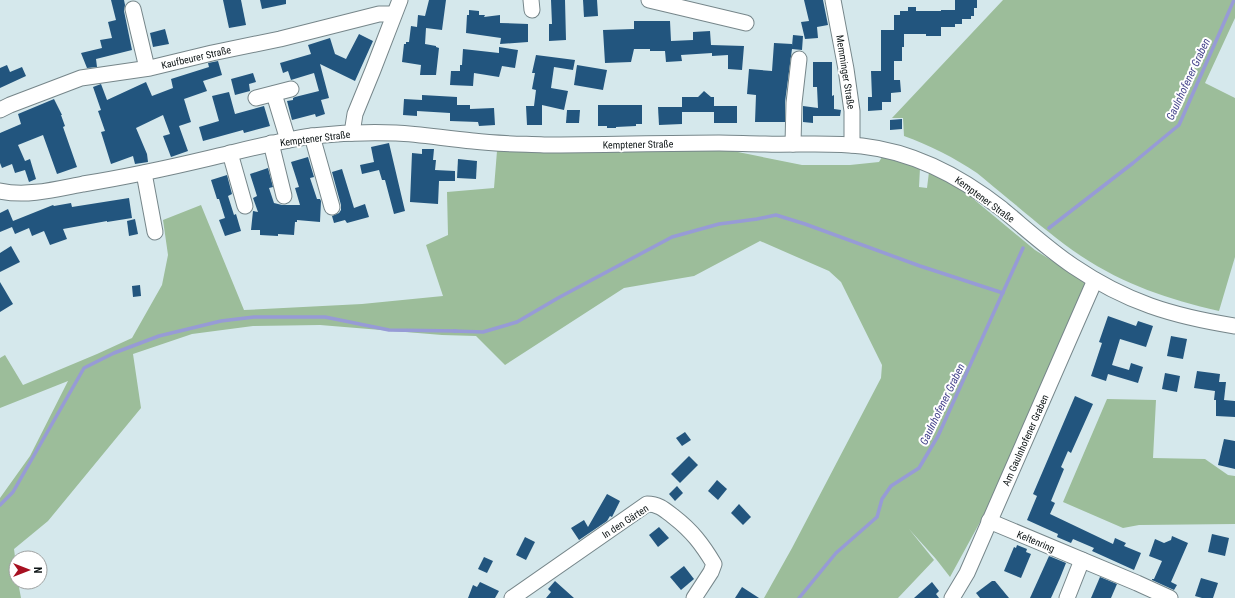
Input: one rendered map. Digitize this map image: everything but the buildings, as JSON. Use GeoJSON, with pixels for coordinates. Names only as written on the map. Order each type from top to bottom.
{"type":"FeatureCollection","features":[{"type":"Feature","properties":{"kind":"street"},"geometry":{"type":"LineString","coordinates":[[352,133],[355,114],[400,0]]}},
{"type":"Feature","properties":{"kind":"street"},"geometry":{"type":"LineString","coordinates":[[649,0],[746,22]]}},
{"type":"Feature","properties":{"kind":"street","name":"Memminger Straße"},"geometry":{"type":"LineString","coordinates":[[833,0],[852,111],[852,145]]}},
{"type":"Feature","properties":{"kind":"street"},"geometry":{"type":"LineString","coordinates":[[133,9],[147,68]]}},
{"type":"Feature","properties":{"kind":"street","name":"Kaufbeurer Straße"},"geometry":{"type":"LineString","coordinates":[[0,110],[81,78],[147,68],[280,39],[379,14],[394,14]]}},
{"type":"Feature","properties":{"kind":"street"},"geometry":{"type":"LineString","coordinates":[[793,144],[794,103],[800,59]]}},
{"type":"Feature","properties":{"kind":"street"},"geometry":{"type":"LineString","coordinates":[[256,98],[291,89]]}},
{"type":"Feature","properties":{"kind":"street"},"geometry":{"type":"LineString","coordinates":[[274,94],[288,140]]}},
{"type":"Feature","properties":{"kind":"street","name":"Kemptener Straße"},"geometry":{"type":"LineString","coordinates":[[0,191],[9,193],[34,192],[144,173],[271,143],[312,136],[352,133],[419,134],[475,142],[530,144],[603,145],[722,143],[852,145],[872,147],[904,155],[941,169],[956,177],[986,197],[1064,259],[1095,280],[1135,300],[1185,317],[1235,326]]}},
{"type":"Feature","properties":{"kind":"street"},"geometry":{"type":"LineString","coordinates":[[312,136],[332,207]]}},
{"type":"Feature","properties":{"kind":"street"},"geometry":{"type":"LineString","coordinates":[[271,143],[284,196]]}},
{"type":"Feature","properties":{"kind":"street"},"geometry":{"type":"LineString","coordinates":[[230,153],[245,206]]}},
{"type":"Feature","properties":{"kind":"street"},"geometry":{"type":"LineString","coordinates":[[144,173],[155,232]]}},
{"type":"Feature","properties":{"kind":"street","name":"Am Gaulnhofener Graben"},"geometry":{"type":"LineString","coordinates":[[952,598],[967,573],[1095,280]]}},
{"type":"Feature","properties":{"kind":"street","name":"In den Gärten"},"geometry":{"type":"LineString","coordinates":[[512,598],[647,504],[654,504],[662,507],[688,528],[704,547],[714,564],[711,572],[694,598]]}},
{"type":"Feature","properties":{"kind":"street","name":"Keltenring"},"geometry":{"type":"LineString","coordinates":[[989,521],[1137,582],[1170,598]]}},
{"type":"Feature","properties":{"kind":"street"},"geometry":{"type":"LineString","coordinates":[[1067,598],[1082,560]]}},
{"type":"Feature","properties":{"kind":"green space"},"geometry":{"type":"Polygon","coordinates":[[[1003,0],[1235,0],[1235,18],[1205,83],[1235,98],[1235,257],[1219,311],[1147,290],[1097,266],[1060,241],[977,173],[942,152],[904,136],[903,118],[892,118],[1003,0]]]}},
{"type":"Feature","properties":{"kind":"green space"},"geometry":{"type":"Polygon","coordinates":[[[728,150],[802,165],[850,165],[879,162],[882,157],[920,168],[919,187],[927,188],[929,172],[959,187],[1035,250],[1086,282],[991,502],[950,577],[909,529],[934,560],[898,598],[764,598],[792,548],[881,378],[882,365],[841,282],[829,271],[760,241],[694,276],[624,288],[505,365],[476,336],[442,335],[320,325],[253,326],[192,334],[133,354],[141,408],[48,521],[14,550],[8,550],[8,590],[20,590],[21,598],[0,598],[0,498],[30,456],[68,381],[0,408],[0,358],[5,355],[23,385],[132,338],[162,285],[168,255],[163,220],[201,205],[244,310],[362,304],[443,296],[426,245],[448,235],[447,192],[494,188],[497,151],[728,150]]]}},
{"type":"Feature","properties":{"kind":"green space"},"geometry":{"type":"Polygon","coordinates":[[[1107,399],[1156,400],[1153,458],[1205,459],[1228,475],[1235,476],[1235,524],[1139,525],[1123,528],[1063,502],[1107,399]]]}},
{"type":"Feature","properties":{"kind":"waterway","name":"Gaulnhofener Graben"},"geometry":{"type":"LineString","coordinates":[[1049,228],[1133,163],[1179,125],[1234,0]]}},
{"type":"Feature","properties":{"kind":"waterway"},"geometry":{"type":"LineString","coordinates":[[454,331],[483,332],[517,322],[558,298],[672,237],[719,224],[776,215],[920,266],[1003,293]]}},
{"type":"Feature","properties":{"kind":"waterway","name":"Gaulnhofener Graben"},"geometry":{"type":"LineString","coordinates":[[799,598],[836,553],[877,517],[882,499],[891,486],[919,468],[938,436],[1023,248]]}},
{"type":"Feature","properties":{"kind":"waterway"},"geometry":{"type":"LineString","coordinates":[[0,505],[13,492],[84,368],[114,353],[159,336],[221,321],[254,317],[325,317],[389,330],[456,331]]}}]}
